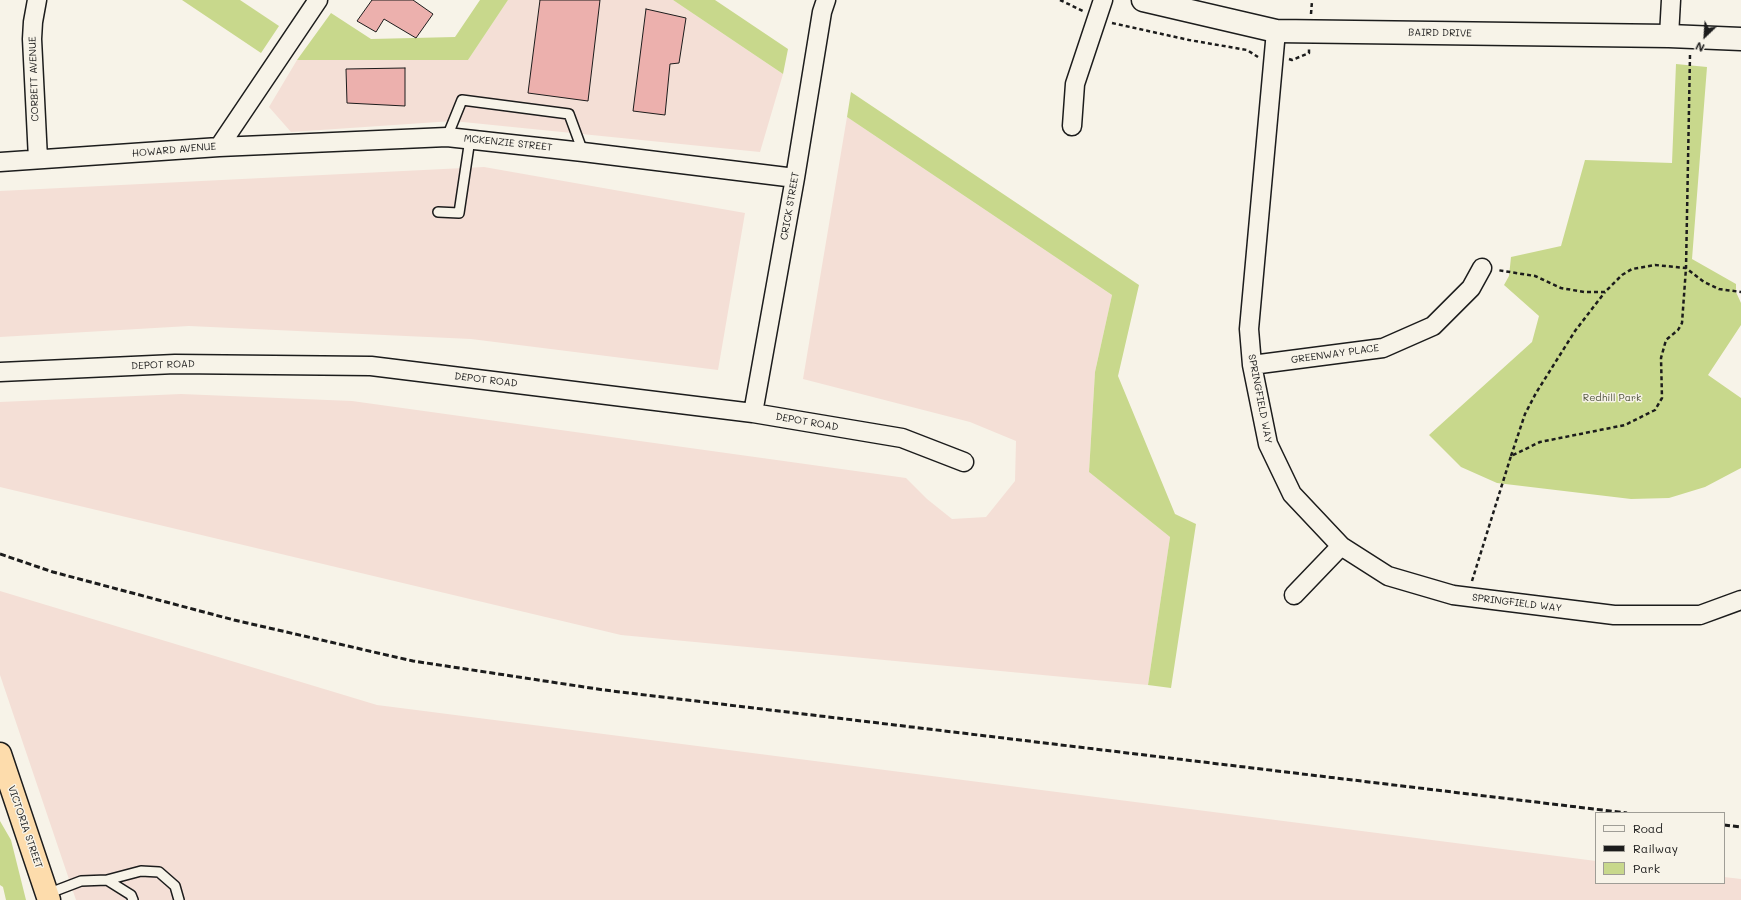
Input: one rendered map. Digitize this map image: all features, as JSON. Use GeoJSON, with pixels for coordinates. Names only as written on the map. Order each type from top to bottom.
{"type":"FeatureCollection","features":[{"type":"Feature","properties":{"kind":"highway","name":"VICTORIA STREET"},"geometry":{"type":"LineString","coordinates":[[0,754],[48,897]]}},
{"type":"Feature","properties":{"kind":"street","name":"CORBETT AVENUE"},"geometry":{"type":"LineString","coordinates":[[37,0],[32,39],[38,159]]}},
{"type":"Feature","properties":{"kind":"street","name":"HOWARD AVENUE"},"geometry":{"type":"LineString","coordinates":[[0,162],[219,148],[318,0]]}},
{"type":"Feature","properties":{"kind":"street","name":"CRICK STREET"},"geometry":{"type":"LineString","coordinates":[[753,413],[796,178],[822,12],[826,0]]}},
{"type":"Feature","properties":{"kind":"street"},"geometry":{"type":"LineString","coordinates":[[1072,126],[1074,84],[1103,0]]}},
{"type":"Feature","properties":{"kind":"street","name":"BAIRD DRIVE"},"geometry":{"type":"LineString","coordinates":[[1143,0],[1276,31],[1669,36],[1741,39]]}},
{"type":"Feature","properties":{"kind":"street"},"geometry":{"type":"LineString","coordinates":[[1669,36],[1671,0]]}},
{"type":"Feature","properties":{"kind":"street","name":"SPRINGFIELD WAY"},"geometry":{"type":"LineString","coordinates":[[1276,31],[1249,329],[1252,365],[1268,444],[1292,494],[1341,546],[1388,576],[1453,595],[1614,615],[1700,615],[1741,600]]}},
{"type":"Feature","properties":{"kind":"street","name":"MCKENZIE STREET"},"geometry":{"type":"LineString","coordinates":[[219,148],[447,137],[796,178]]}},
{"type":"Feature","properties":{"kind":"street","name":"GREENWAY PLACE"},"geometry":{"type":"LineString","coordinates":[[1252,365],[1383,348],[1433,326],[1471,288],[1482,268]]}},
{"type":"Feature","properties":{"kind":"street","name":"DEPOT ROAD"},"geometry":{"type":"LineString","coordinates":[[0,372],[175,364],[371,366],[753,413],[902,438],[964,462]]}},
{"type":"Feature","properties":{"kind":"street"},"geometry":{"type":"LineString","coordinates":[[1294,595],[1341,546]]}},
{"type":"Feature","properties":{"kind":"street"},"geometry":{"type":"LineString","coordinates":[[0,788],[20,814]]}},
{"type":"Feature","properties":{"kind":"lane"},"geometry":{"type":"LineString","coordinates":[[447,137],[462,100],[569,114],[583,152]]}},
{"type":"Feature","properties":{"kind":"lane"},"geometry":{"type":"LineString","coordinates":[[438,212],[459,213],[470,139]]}},
{"type":"Feature","properties":{"kind":"lane"},"geometry":{"type":"LineString","coordinates":[[48,897],[81,882],[108,880],[141,871],[158,872],[174,886],[179,900]]}},
{"type":"Feature","properties":{"kind":"lane"},"geometry":{"type":"LineString","coordinates":[[108,880],[132,895],[133,900]]}},
{"type":"Feature","properties":{"kind":"path"},"geometry":{"type":"LineString","coordinates":[[1511,456],[1540,442],[1625,425],[1655,410],[1662,398],[1661,358],[1666,340],[1678,330],[1682,323],[1686,268],[1690,38]]}},
{"type":"Feature","properties":{"kind":"path"},"geometry":{"type":"LineString","coordinates":[[1467,597],[1525,414],[1536,393],[1575,331],[1605,292],[1622,275],[1632,269],[1654,265],[1686,268],[1704,282],[1719,289],[1741,292]]}},
{"type":"Feature","properties":{"kind":"path"},"geometry":{"type":"LineString","coordinates":[[1482,268],[1535,276],[1561,288],[1584,292],[1605,292]]}},
{"type":"Feature","properties":{"kind":"shaded area"},"geometry":{"type":"Polygon","coordinates":[[[508,0],[673,0],[783,74],[760,152],[453,121],[291,132],[269,107],[297,60],[468,60],[508,0]]]}},
{"type":"Feature","properties":{"kind":"shaded area"},"geometry":{"type":"Polygon","coordinates":[[[847,117],[1112,295],[1095,372],[1089,472],[1170,537],[1148,685],[621,635],[0,487],[0,402],[181,394],[352,401],[906,478],[927,499],[952,519],[986,517],[1015,481],[1016,441],[970,422],[803,379],[847,117]]]}},
{"type":"Feature","properties":{"kind":"shaded area"},"geometry":{"type":"Polygon","coordinates":[[[484,167],[745,213],[718,370],[471,339],[189,326],[0,337],[0,191],[484,167]]]}},
{"type":"Feature","properties":{"kind":"shaded area"},"geometry":{"type":"Polygon","coordinates":[[[0,591],[377,705],[1595,861],[1595,884],[1725,884],[1725,877],[1741,879],[1741,900],[76,900],[0,675],[0,591]]]}},
{"type":"Feature","properties":{"kind":"green space"},"geometry":{"type":"Polygon","coordinates":[[[182,0],[240,0],[279,26],[261,53],[182,0]]]}},
{"type":"Feature","properties":{"kind":"green space"},"geometry":{"type":"Polygon","coordinates":[[[480,0],[508,0],[468,60],[297,60],[331,13],[371,39],[455,37],[480,0]]]}},
{"type":"Feature","properties":{"kind":"green space"},"geometry":{"type":"Polygon","coordinates":[[[673,0],[715,0],[788,49],[783,74],[673,0]]]}},
{"type":"Feature","properties":{"kind":"green space","name":"Redhill Park"},"geometry":{"type":"Polygon","coordinates":[[[1676,64],[1707,67],[1692,259],[1736,284],[1736,292],[1741,303],[1741,325],[1708,375],[1741,398],[1741,468],[1705,487],[1669,498],[1631,499],[1497,483],[1461,467],[1429,435],[1532,342],[1539,316],[1504,285],[1509,276],[1511,257],[1561,246],[1585,160],[1672,163],[1676,64]]]}},
{"type":"Feature","properties":{"kind":"green space"},"geometry":{"type":"Polygon","coordinates":[[[851,92],[1139,285],[1118,376],[1175,514],[1196,524],[1171,688],[1148,685],[1170,537],[1089,472],[1095,372],[1112,295],[847,117],[851,92]]]}},
{"type":"Feature","properties":{"kind":"green space"},"geometry":{"type":"Polygon","coordinates":[[[0,821],[11,840],[26,900],[6,900],[3,887],[0,885],[0,821]]]}},
{"type":"Feature","properties":{"kind":"building"},"geometry":{"type":"Polygon","coordinates":[[[372,0],[413,0],[433,14],[416,38],[384,19],[376,32],[357,21],[372,0]]]}},
{"type":"Feature","properties":{"kind":"building"},"geometry":{"type":"Polygon","coordinates":[[[540,0],[600,0],[588,101],[528,93],[540,0]]]}},
{"type":"Feature","properties":{"kind":"building"},"geometry":{"type":"Polygon","coordinates":[[[646,9],[686,18],[679,63],[670,64],[665,115],[633,111],[646,9]]]}},
{"type":"Feature","properties":{"kind":"building"},"geometry":{"type":"Polygon","coordinates":[[[405,68],[405,106],[347,103],[346,69],[405,68]]]}},
{"type":"Feature","properties":{"kind":"railway"},"geometry":{"type":"LineString","coordinates":[[0,554],[53,572],[234,620],[413,661],[604,690],[1619,812]]}},
{"type":"Feature","properties":{"kind":"railway"},"geometry":{"type":"LineString","coordinates":[[1725,825],[1741,827]]}}]}
